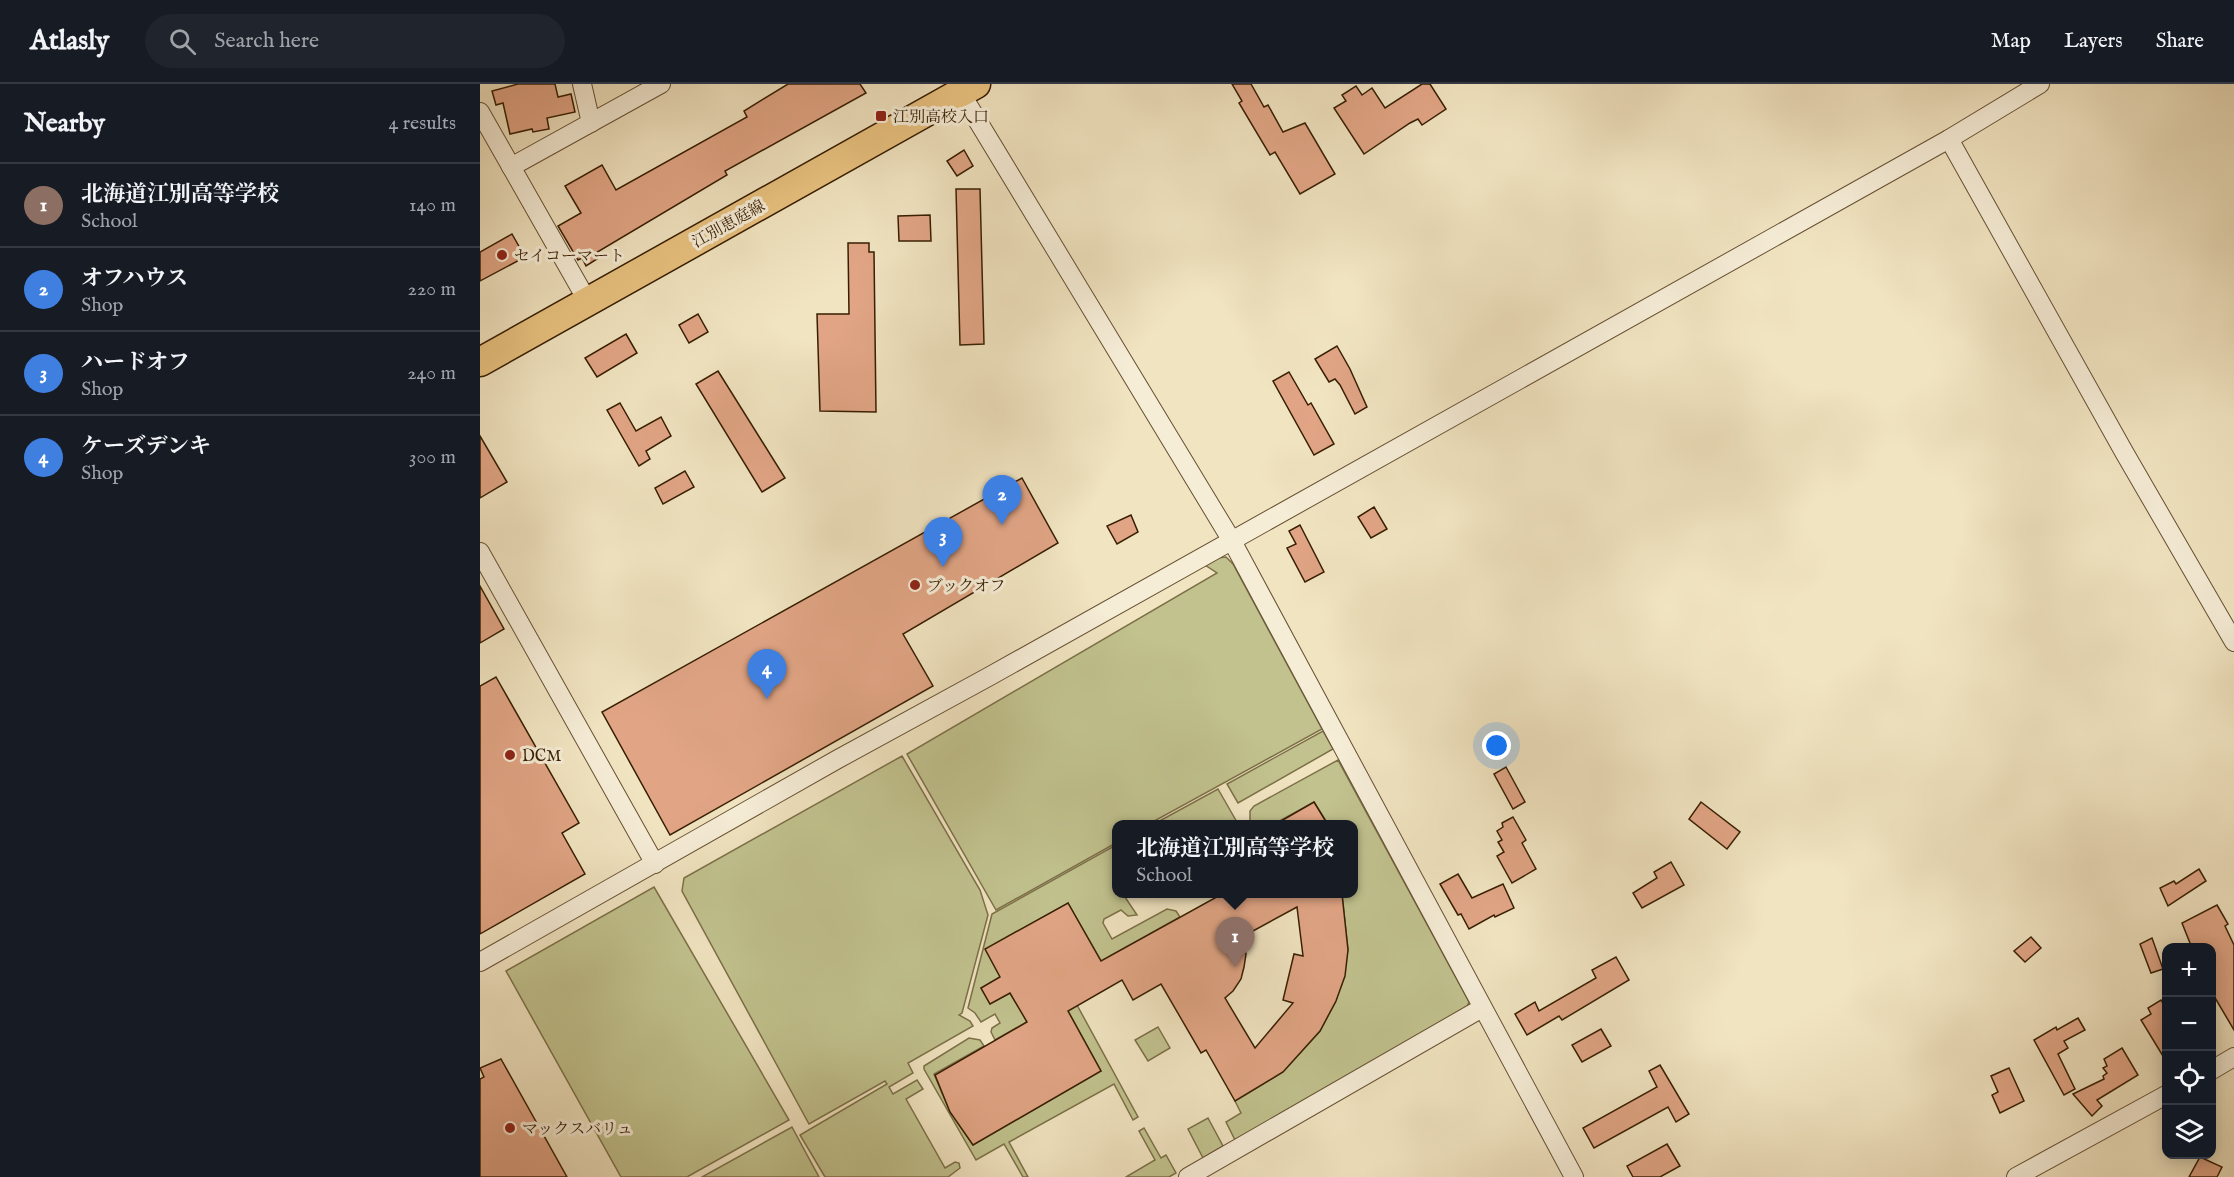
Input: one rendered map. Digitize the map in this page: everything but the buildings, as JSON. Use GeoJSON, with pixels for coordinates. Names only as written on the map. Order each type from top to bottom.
{"type":"FeatureCollection","features":[{"type":"Feature","properties":{"kind":"main road","name":"江別恵庭線"},"geometry":{"type":"LineString","coordinates":[[480,362],[964,86]]}},
{"type":"Feature","properties":{"kind":"street"},"geometry":{"type":"LineString","coordinates":[[582,84],[591,123]]}},
{"type":"Feature","properties":{"kind":"street"},"geometry":{"type":"LineString","coordinates":[[511,167],[661,84]]}},
{"type":"Feature","properties":{"kind":"street"},"geometry":{"type":"LineString","coordinates":[[480,962],[1950,138],[2040,84]]}},
{"type":"Feature","properties":{"kind":"street"},"geometry":{"type":"LineString","coordinates":[[964,86],[1232,541],[1574,1177]]}},
{"type":"Feature","properties":{"kind":"street"},"geometry":{"type":"LineString","coordinates":[[480,112],[588,302]]}},
{"type":"Feature","properties":{"kind":"street"},"geometry":{"type":"LineString","coordinates":[[1950,138],[2124,452],[2234,642]]}},
{"type":"Feature","properties":{"kind":"street"},"geometry":{"type":"LineString","coordinates":[[480,552],[655,864]]}},
{"type":"Feature","properties":{"kind":"street"},"geometry":{"type":"LineString","coordinates":[[1188,1177],[1482,1008]]}},
{"type":"Feature","properties":{"kind":"street"},"geometry":{"type":"LineString","coordinates":[[2216,1067],[2234,1058]]}},
{"type":"Feature","properties":{"kind":"street"},"geometry":{"type":"LineString","coordinates":[[2016,1177],[2162,1097]]}},
{"type":"Feature","properties":{"kind":"green space"},"geometry":{"type":"Polygon","coordinates":[[[1226,557],[1233,564],[1322,729],[1156,820],[1112,820],[1112,845],[996,910],[907,754],[1217,573],[1205,565],[1216,558],[1226,557]]]}},
{"type":"Feature","properties":{"kind":"green space"},"geometry":{"type":"Polygon","coordinates":[[[1323,731],[1333,749],[1238,803],[1227,784],[1323,731]]]}},
{"type":"Feature","properties":{"kind":"green space"},"geometry":{"type":"Polygon","coordinates":[[[902,756],[980,890],[988,915],[962,1013],[959,1015],[970,1021],[973,1026],[908,1063],[913,1073],[889,1087],[893,1094],[917,1080],[923,1089],[906,1099],[945,1168],[955,1162],[959,1163],[960,1168],[948,1177],[825,1177],[800,1135],[887,1084],[885,1081],[809,1124],[682,891],[684,878],[902,756]]]}},
{"type":"Feature","properties":{"kind":"green space"},"geometry":{"type":"Polygon","coordinates":[[[1338,760],[1469,1002],[1466,1009],[1235,1140],[1226,1122],[1241,1113],[1235,1101],[1283,1072],[1320,1031],[1336,1001],[1348,950],[1342,898],[1358,898],[1358,820],[1325,820],[1314,802],[1281,820],[1250,820],[1250,811],[1254,806],[1338,760]]]}},
{"type":"Feature","properties":{"kind":"green space"},"geometry":{"type":"Polygon","coordinates":[[[1218,789],[1236,820],[1161,820],[1218,789]]]}},
{"type":"Feature","properties":{"kind":"green space"},"geometry":{"type":"Polygon","coordinates":[[[1112,847],[1112,898],[1126,898],[1137,915],[1128,916],[1121,910],[1104,919],[1103,923],[1112,939],[1167,909],[1176,911],[1180,917],[1110,956],[1103,964],[1068,903],[1000,977],[981,988],[990,1004],[1010,993],[1018,1006],[1065,1000],[995,1040],[991,1032],[992,1028],[1000,1023],[995,1014],[981,1022],[968,1008],[992,914],[1112,847]]]}},
{"type":"Feature","properties":{"kind":"green space"},"geometry":{"type":"Polygon","coordinates":[[[654,887],[789,1120],[687,1177],[621,1177],[506,971],[654,887]]]}},
{"type":"Feature","properties":{"kind":"green space"},"geometry":{"type":"Polygon","coordinates":[[[1077,1005],[1138,1117],[1133,1120],[1114,1084],[1009,1142],[1028,1177],[1023,1177],[1004,1144],[976,1160],[924,1066],[969,1038],[980,1040],[984,1046],[934,1074],[950,1112],[973,1145],[1101,1071],[1068,1011],[1077,1005]]]}},
{"type":"Feature","properties":{"kind":"green space"},"geometry":{"type":"Polygon","coordinates":[[[1158,1027],[1170,1048],[1148,1061],[1135,1040],[1158,1027]]]}},
{"type":"Feature","properties":{"kind":"green space"},"geometry":{"type":"Polygon","coordinates":[[[1208,1118],[1223,1146],[1203,1158],[1188,1129],[1208,1118]]]}},
{"type":"Feature","properties":{"kind":"green space"},"geometry":{"type":"Polygon","coordinates":[[[792,1127],[819,1177],[702,1177],[792,1127]]]}},
{"type":"Feature","properties":{"kind":"green space"},"geometry":{"type":"Polygon","coordinates":[[[1144,1128],[1161,1158],[1166,1155],[1176,1173],[1169,1177],[1126,1177],[1155,1160],[1139,1131],[1144,1128]]]}},
{"type":"Feature","properties":{"kind":"place","name":"江別高校入口"},"geometry":{"type":"Point","coordinates":[881,116]}},
{"type":"Feature","properties":{"kind":"place","name":"セイコーマート"},"geometry":{"type":"Point","coordinates":[502,255]}},
{"type":"Feature","properties":{"kind":"place","name":"オフハウス"},"geometry":{"type":"Point","coordinates":[1002,525]}},
{"type":"Feature","properties":{"kind":"place","name":"ハードオフ"},"geometry":{"type":"Point","coordinates":[943,567]}},
{"type":"Feature","properties":{"kind":"place","name":"ブックオフ"},"geometry":{"type":"Point","coordinates":[915,585]}},
{"type":"Feature","properties":{"kind":"place","name":"ケーズデンキ"},"geometry":{"type":"Point","coordinates":[767,699]}},
{"type":"Feature","properties":{"kind":"place","name":"DCM"},"geometry":{"type":"Point","coordinates":[510,755]}},
{"type":"Feature","properties":{"kind":"place","name":"北海道江別高等学校"},"geometry":{"type":"Point","coordinates":[1235,967]}},
{"type":"Feature","properties":{"kind":"place","name":"マックスバリュ"},"geometry":{"type":"Point","coordinates":[510,1128]}}]}
